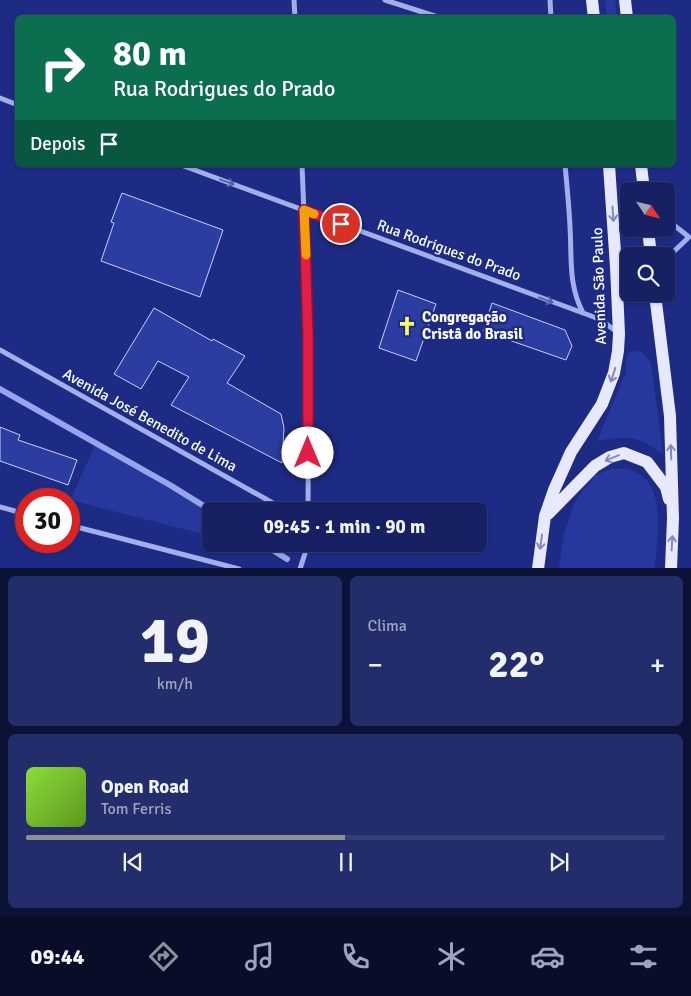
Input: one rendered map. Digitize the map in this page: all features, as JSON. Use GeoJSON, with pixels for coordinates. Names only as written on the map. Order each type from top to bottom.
{"type":"FeatureCollection","features":[{"type":"Feature","properties":{"kind":"main road"},"geometry":{"type":"LineString","coordinates":[[592,0],[594,15]]}},
{"type":"Feature","properties":{"kind":"main road"},"geometry":{"type":"LineString","coordinates":[[625,0],[627,15]]}},
{"type":"Feature","properties":{"kind":"main road","name":"Avenida São Paulo"},"geometry":{"type":"LineString","coordinates":[[538,568],[545,516],[554,490],[571,452],[602,404],[614,373],[619,334],[609,167]]}},
{"type":"Feature","properties":{"kind":"main road"},"geometry":{"type":"LineString","coordinates":[[641,167],[643,182]]}},
{"type":"Feature","properties":{"kind":"main road"},"geometry":{"type":"LineString","coordinates":[[656,302],[670,416],[673,518],[671,568]]}},
{"type":"Feature","properties":{"kind":"main road"},"geometry":{"type":"LineString","coordinates":[[545,516],[596,466],[610,457],[624,453],[647,462],[666,487],[673,518]]}},
{"type":"Feature","properties":{"kind":"street"},"geometry":{"type":"LineString","coordinates":[[294,0],[295,15]]}},
{"type":"Feature","properties":{"kind":"street"},"geometry":{"type":"LineString","coordinates":[[385,0],[432,15]]}},
{"type":"Feature","properties":{"kind":"street"},"geometry":{"type":"LineString","coordinates":[[550,0],[551,15]]}},
{"type":"Feature","properties":{"kind":"street"},"geometry":{"type":"LineString","coordinates":[[0,98],[15,104]]}},
{"type":"Feature","properties":{"kind":"street","name":"Rua Rodrigues do Prado"},"geometry":{"type":"LineString","coordinates":[[187,167],[583,313],[605,323],[619,334]]}},
{"type":"Feature","properties":{"kind":"street"},"geometry":{"type":"LineString","coordinates":[[302,167],[308,336],[308,502]]}},
{"type":"Feature","properties":{"kind":"street","name":"Avenida São Paulo"},"geometry":{"type":"LineString","coordinates":[[565,167],[572,286],[575,298],[583,313]]}},
{"type":"Feature","properties":{"kind":"street"},"geometry":{"type":"LineString","coordinates":[[675,226],[690,237],[675,251]]}},
{"type":"Feature","properties":{"kind":"street","name":"Avenida José Benedito de Lima"},"geometry":{"type":"LineString","coordinates":[[0,350],[271,502]]}},
{"type":"Feature","properties":{"kind":"street"},"geometry":{"type":"LineString","coordinates":[[0,507],[15,511]]}},
{"type":"Feature","properties":{"kind":"street"},"geometry":{"type":"LineString","coordinates":[[80,527],[239,568]]}},
{"type":"Feature","properties":{"kind":"street"},"geometry":{"type":"LineString","coordinates":[[300,568],[305,552]]}},
{"type":"Feature","properties":{"kind":"shaded area"},"geometry":{"type":"Polygon","coordinates":[[[605,0],[615,0],[617,15],[607,15],[605,0]]]}},
{"type":"Feature","properties":{"kind":"shaded area"},"geometry":{"type":"Polygon","coordinates":[[[629,352],[643,353],[651,363],[663,453],[634,439],[616,438],[597,441],[626,372],[626,358],[629,352]]]}},
{"type":"Feature","properties":{"kind":"shaded area"},"geometry":{"type":"Polygon","coordinates":[[[96,444],[202,507],[202,534],[80,503],[80,488],[76,488],[96,444]]]}},
{"type":"Feature","properties":{"kind":"shaded area"},"geometry":{"type":"Polygon","coordinates":[[[612,469],[631,470],[643,477],[651,487],[656,499],[658,513],[655,568],[559,568],[564,534],[573,506],[582,491],[596,475],[612,469]]]}},
{"type":"Feature","properties":{"kind":"building"},"geometry":{"type":"Polygon","coordinates":[[[122,193],[223,230],[200,297],[101,261],[114,223],[111,222],[122,193]]]}},
{"type":"Feature","properties":{"kind":"building","name":"Congregação Cristâ do Brasil"},"geometry":{"type":"Polygon","coordinates":[[[398,290],[436,304],[416,361],[379,348],[398,290]]]}},
{"type":"Feature","properties":{"kind":"building"},"geometry":{"type":"Polygon","coordinates":[[[492,303],[565,330],[572,346],[566,360],[483,331],[492,303]]]}},
{"type":"Feature","properties":{"kind":"building"},"geometry":{"type":"Polygon","coordinates":[[[154,308],[212,341],[213,339],[245,356],[227,383],[281,414],[284,428],[282,463],[171,405],[189,377],[158,361],[141,389],[114,374],[154,308]]]}},
{"type":"Feature","properties":{"kind":"building"},"geometry":{"type":"Polygon","coordinates":[[[0,427],[20,435],[18,440],[77,460],[68,485],[0,461],[0,427]]]}},
{"type":"Feature","properties":{"kind":"waterway"},"geometry":{"type":"LineString","coordinates":[[0,389],[202,505]]}},
{"type":"Feature","properties":{"kind":"waterway"},"geometry":{"type":"LineString","coordinates":[[276,552],[287,559]]}},
{"type":"Feature","properties":{"kind":"slow traffic"},"geometry":{"type":"LineString","coordinates":[[306,255],[304,210],[314,214]]}},
{"type":"Feature","properties":{"kind":"place","name":"Congregação Cristâ do Brasil"},"geometry":{"type":"Point","coordinates":[407,326]}},
{"type":"Feature","properties":{"kind":"route"},"geometry":{"type":"LineString","coordinates":[[308,453],[308,336],[304,210],[341,224]]}}]}
